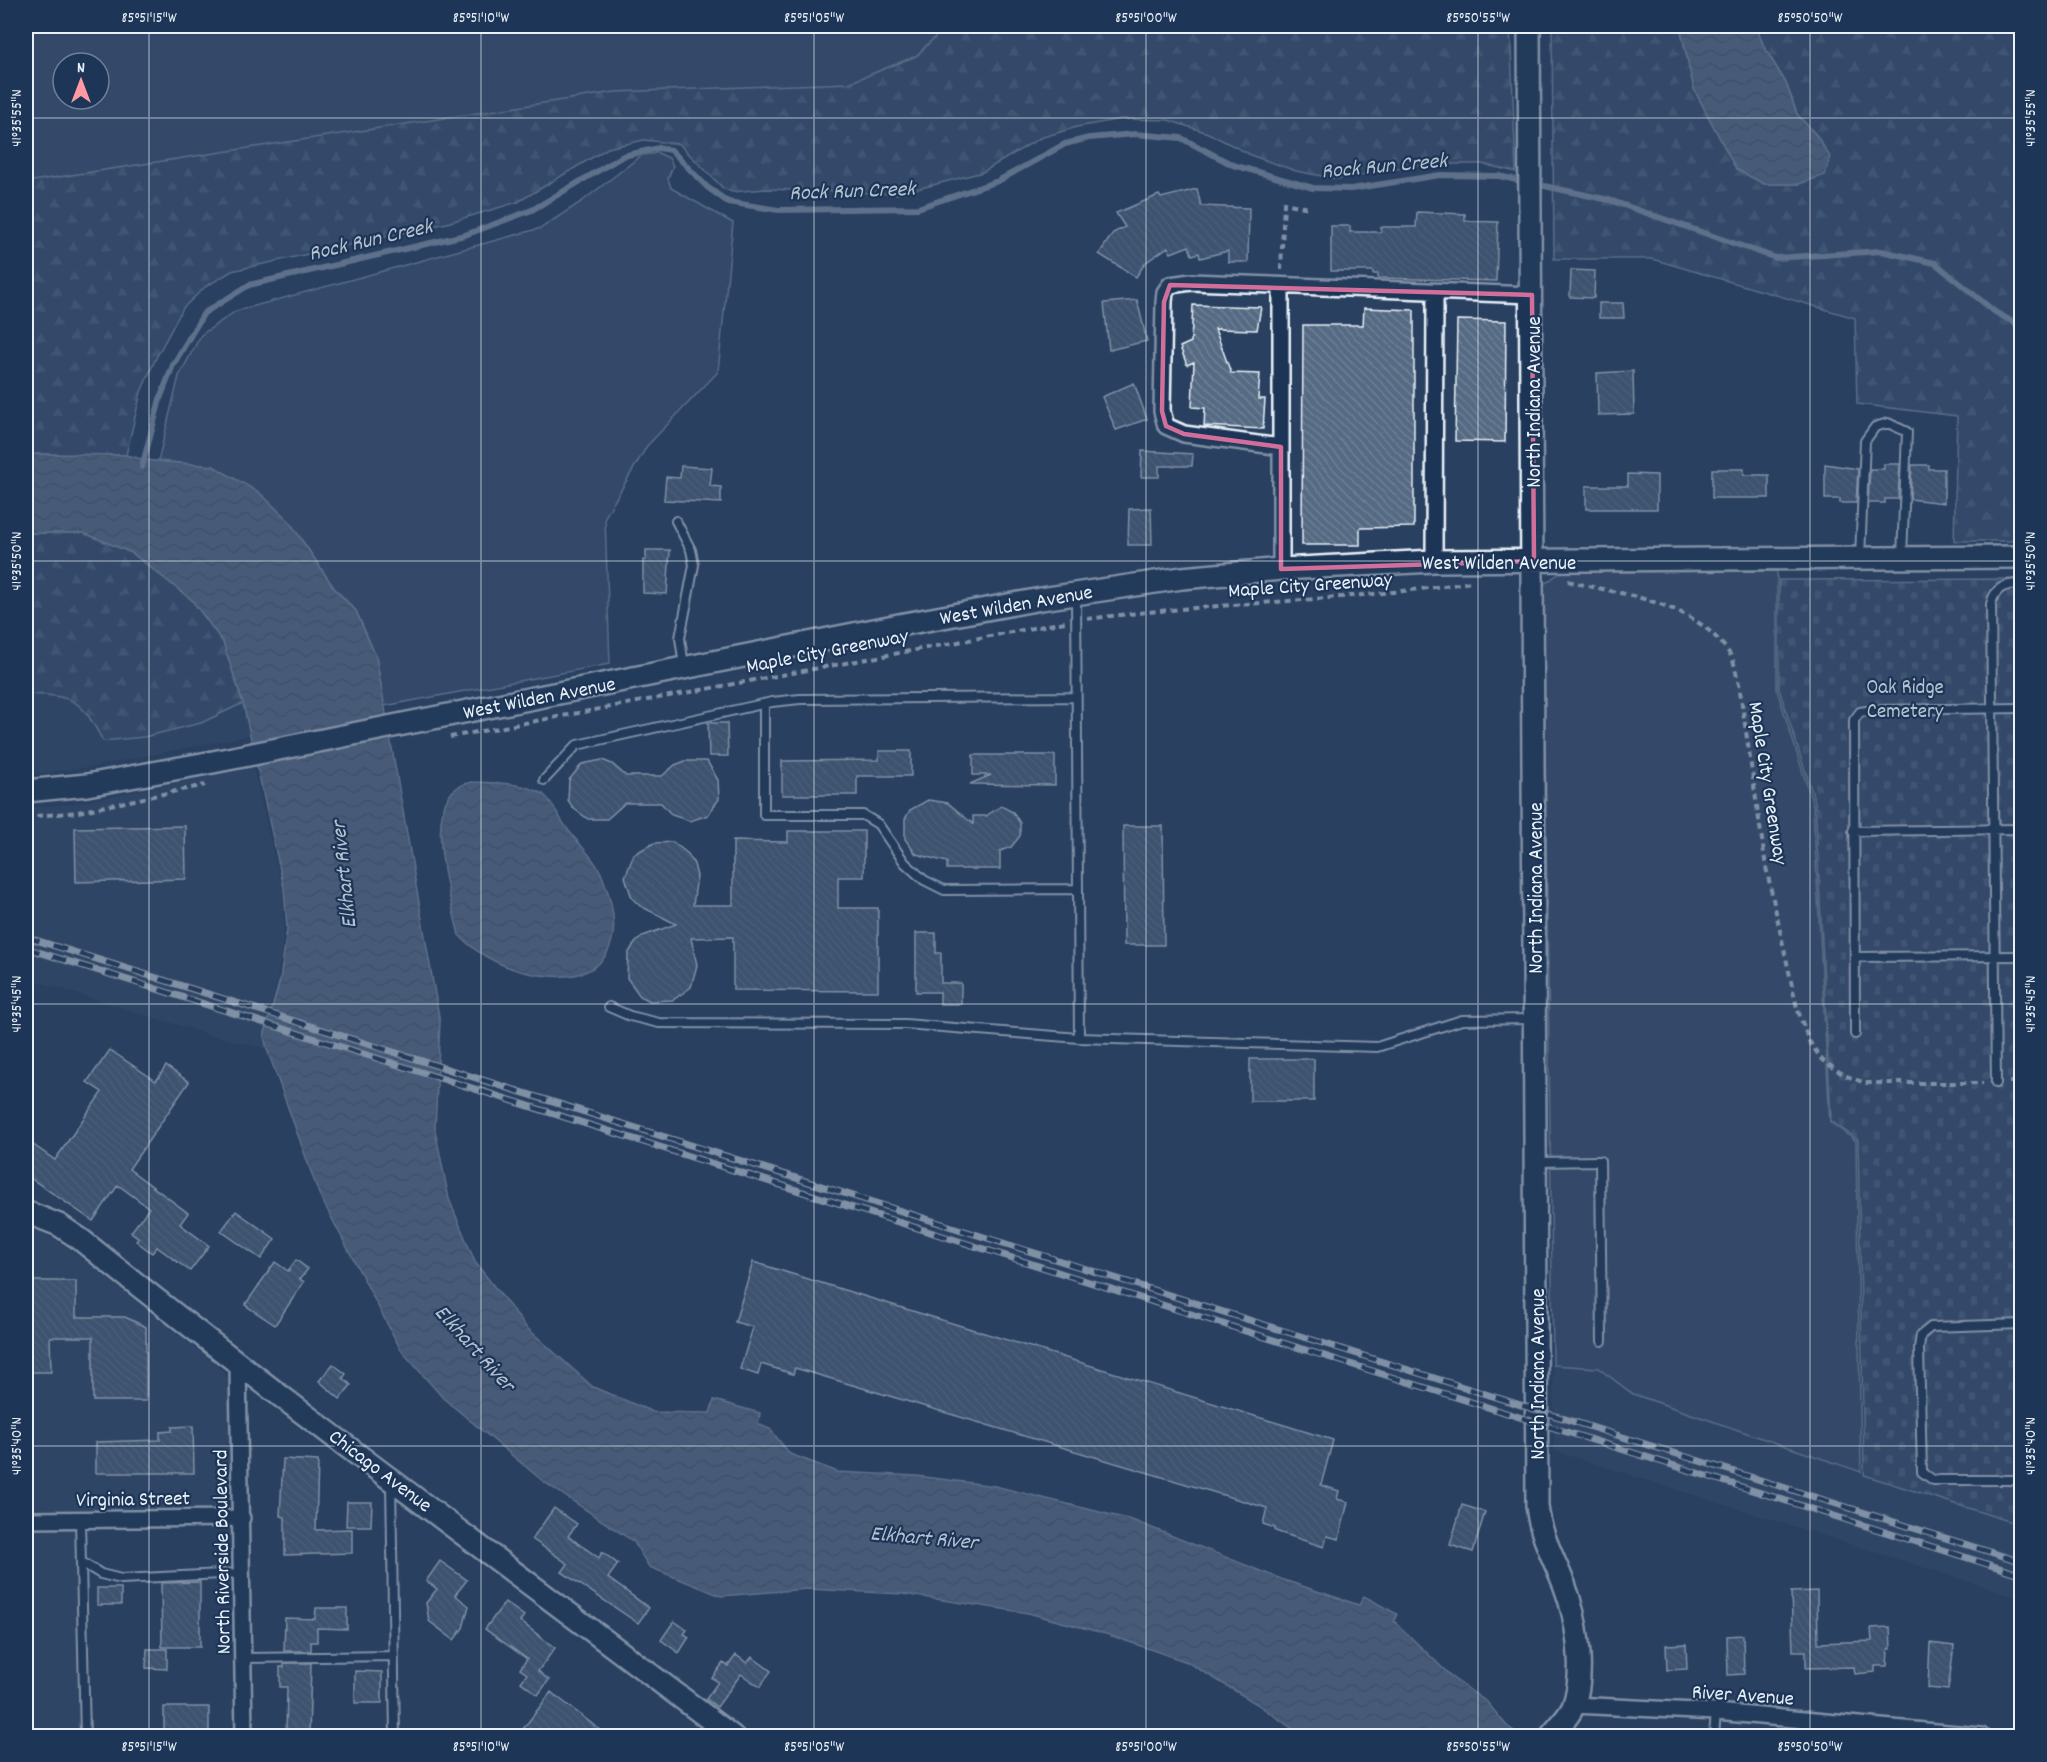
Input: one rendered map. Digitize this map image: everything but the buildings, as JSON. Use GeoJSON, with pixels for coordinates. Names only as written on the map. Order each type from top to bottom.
{"type":"FeatureCollection","features":[{"type":"Feature","properties":{"kind":"street","name":"North Indiana Avenue"},"geometry":{"type":"LineString","coordinates":[[1529,26],[1532,161],[1537,1506],[1544,1541],[1564,1586],[1578,1635],[1578,1669],[1574,1705],[1551,1737]]}},
{"type":"Feature","properties":{"kind":"street"},"geometry":{"type":"LineString","coordinates":[[1281,447],[1184,434],[1166,426],[1162,411],[1164,302],[1165,292],[1170,285],[1191,282],[1532,295]]}},
{"type":"Feature","properties":{"kind":"street"},"geometry":{"type":"LineString","coordinates":[[1281,286],[1281,569]]}},
{"type":"Feature","properties":{"kind":"street"},"geometry":{"type":"LineString","coordinates":[[1434,561],[1435,293]]}},
{"type":"Feature","properties":{"kind":"street","name":"West Wilden Avenue"},"geometry":{"type":"LineString","coordinates":[[26,791],[214,772],[429,718],[910,623],[1182,578],[1281,569],[1434,561],[1534,570],[1860,559],[2022,557]]}},
{"type":"Feature","properties":{"kind":"street","name":"Chicago Avenue"},"geometry":{"type":"LineString","coordinates":[[26,1212],[59,1225],[80,1239],[238,1366],[391,1477],[732,1737]]}},
{"type":"Feature","properties":{"kind":"street","name":"North Riverside Boulevard"},"geometry":{"type":"LineString","coordinates":[[238,1366],[244,1737]]}},
{"type":"Feature","properties":{"kind":"street","name":"Virginia Street"},"geometry":{"type":"LineString","coordinates":[[26,1520],[242,1518]]}},
{"type":"Feature","properties":{"kind":"street","name":"River Avenue"},"geometry":{"type":"LineString","coordinates":[[1574,1705],[1716,1712],[1904,1733],[1981,1737]]}},
{"type":"Feature","properties":{"kind":"lane"},"geometry":{"type":"LineString","coordinates":[[1860,559],[1865,441],[1875,426],[1888,423],[1906,432],[1902,559]]}},
{"type":"Feature","properties":{"kind":"lane"},"geometry":{"type":"LineString","coordinates":[[676,521],[691,550],[694,566],[680,638],[684,668]]}},
{"type":"Feature","properties":{"kind":"lane"},"geometry":{"type":"LineString","coordinates":[[1996,1083],[1994,594],[2001,586],[2022,584]]}},
{"type":"Feature","properties":{"kind":"lane"},"geometry":{"type":"LineString","coordinates":[[1076,594],[1079,1038]]}},
{"type":"Feature","properties":{"kind":"lane"},"geometry":{"type":"LineString","coordinates":[[544,780],[576,745],[764,704],[800,699],[1076,697]]}},
{"type":"Feature","properties":{"kind":"lane"},"geometry":{"type":"LineString","coordinates":[[764,704],[764,815],[863,815],[878,824],[905,863],[924,880],[944,890],[1078,889]]}},
{"type":"Feature","properties":{"kind":"lane"},"geometry":{"type":"LineString","coordinates":[[1855,1034],[1852,730],[1854,720],[1860,712],[1873,710],[2022,708]]}},
{"type":"Feature","properties":{"kind":"lane"},"geometry":{"type":"LineString","coordinates":[[1853,831],[2022,829]]}},
{"type":"Feature","properties":{"kind":"lane"},"geometry":{"type":"LineString","coordinates":[[1855,957],[2022,956]]}},
{"type":"Feature","properties":{"kind":"lane"},"geometry":{"type":"LineString","coordinates":[[609,1007],[630,1016],[659,1023],[905,1024],[1079,1038],[1377,1047],[1462,1020],[1536,1019]]}},
{"type":"Feature","properties":{"kind":"lane"},"geometry":{"type":"LineString","coordinates":[[1536,1162],[1600,1161],[1602,1341]]}},
{"type":"Feature","properties":{"kind":"lane"},"geometry":{"type":"LineString","coordinates":[[2022,1324],[1931,1327],[1921,1335],[1918,1348],[1922,1472],[1933,1480],[2022,1480]]}},
{"type":"Feature","properties":{"kind":"lane"},"geometry":{"type":"LineString","coordinates":[[391,1477],[395,1737]]}},
{"type":"Feature","properties":{"kind":"lane"},"geometry":{"type":"LineString","coordinates":[[80,1520],[85,1737]]}},
{"type":"Feature","properties":{"kind":"lane"},"geometry":{"type":"LineString","coordinates":[[81,1562],[101,1574],[121,1579],[243,1573]]}},
{"type":"Feature","properties":{"kind":"lane"},"geometry":{"type":"LineString","coordinates":[[243,1658],[394,1656]]}},
{"type":"Feature","properties":{"kind":"lane"},"geometry":{"type":"LineString","coordinates":[[1714,1737],[1716,1712]]}},
{"type":"Feature","properties":{"kind":"path"},"geometry":{"type":"LineString","coordinates":[[1281,286],[1284,203],[1309,208]]}},
{"type":"Feature","properties":{"kind":"path","name":"Maple City Greenway"},"geometry":{"type":"LineString","coordinates":[[1534,570],[1560,579],[1666,605],[1686,613],[1712,632],[1731,655],[1739,684],[1766,867],[1797,1008],[1809,1041],[1822,1060],[1844,1075],[1865,1083],[2022,1082]]}},
{"type":"Feature","properties":{"kind":"path","name":"Maple City Greenway"},"geometry":{"type":"LineString","coordinates":[[444,737],[1076,620],[1155,610],[1398,594],[1480,581]]}},
{"type":"Feature","properties":{"kind":"path"},"geometry":{"type":"LineString","coordinates":[[26,817],[78,812],[192,789],[214,772]]}},
{"type":"Feature","properties":{"kind":"highlighted area"},"geometry":{"type":"Polygon","coordinates":[[[1170,285],[1532,295],[1534,561],[1281,569],[1281,447],[1184,434],[1166,426],[1162,411],[1164,302],[1170,285]]]}},
{"type":"Feature","properties":{"kind":"shaded area"},"geometry":{"type":"Polygon","coordinates":[[[26,533],[243,703],[250,735],[90,767],[26,775],[26,533]]]}},
{"type":"Feature","properties":{"kind":"shaded area"},"geometry":{"type":"Polygon","coordinates":[[[253,768],[282,889],[284,929],[277,980],[264,1036],[267,1049],[210,1035],[26,978],[26,808],[73,804],[253,768]]]}},
{"type":"Feature","properties":{"kind":"shaded area"},"geometry":{"type":"Polygon","coordinates":[[[26,1225],[54,1239],[81,1258],[220,1368],[231,1383],[232,1498],[225,1506],[80,1520],[85,1736],[26,1736],[26,1225]]]}},
{"type":"Feature","properties":{"kind":"shaded area"},"geometry":{"type":"Polygon","coordinates":[[[1553,1365],[1598,1368],[1633,1394],[1754,1434],[1864,1475],[2021,1525],[2021,1598],[1554,1451],[1553,1365]]]}},
{"type":"Feature","properties":{"kind":"green space"},"geometry":{"type":"Polygon","coordinates":[[[26,26],[958,26],[923,61],[850,88],[26,189],[26,26]]]}},
{"type":"Feature","properties":{"kind":"green space"},"geometry":{"type":"Polygon","coordinates":[[[946,26],[1510,26],[1516,172],[1482,164],[1426,164],[1337,179],[1296,171],[1253,156],[1208,133],[1168,120],[1121,119],[1077,127],[1040,138],[983,172],[898,194],[766,189],[732,192],[723,188],[679,144],[644,140],[608,148],[518,202],[447,223],[232,271],[205,287],[183,308],[141,392],[126,455],[26,454],[26,182],[615,92],[849,83],[916,56],[946,26]]]}},
{"type":"Feature","properties":{"kind":"green space"},"geometry":{"type":"Polygon","coordinates":[[[1552,26],[1680,26],[1694,89],[1736,169],[1764,184],[1799,184],[1817,136],[1797,114],[1786,83],[1764,47],[1756,26],[2021,26],[2021,541],[1954,541],[1957,416],[1857,404],[1855,318],[1652,259],[1554,259],[1552,26]]]}},
{"type":"Feature","properties":{"kind":"green space"},"geometry":{"type":"Polygon","coordinates":[[[658,153],[669,158],[673,166],[668,178],[671,188],[733,223],[718,372],[647,446],[605,517],[610,664],[384,706],[376,657],[356,611],[334,588],[289,521],[213,466],[158,461],[179,376],[201,335],[236,311],[541,228],[581,202],[642,155],[658,153]]]}},
{"type":"Feature","properties":{"kind":"green space"},"geometry":{"type":"Polygon","coordinates":[[[26,533],[84,533],[132,553],[192,600],[223,642],[243,703],[201,723],[144,737],[103,741],[88,716],[74,702],[55,696],[26,694],[26,533]]]}},
{"type":"Feature","properties":{"kind":"green space"},"geometry":{"type":"Polygon","coordinates":[[[1777,571],[1777,690],[1813,804],[1830,1122],[1856,1141],[1861,1472],[1633,1394],[1598,1368],[1553,1365],[1543,585],[1561,572],[1777,571]]]}},
{"type":"Feature","properties":{"kind":"green space","name":"Oak Ridge Cemetery"},"geometry":{"type":"Polygon","coordinates":[[[2021,579],[2021,1525],[1864,1475],[1858,1140],[1831,1121],[1815,802],[1779,689],[1779,580],[2021,579]]]}},
{"type":"Feature","properties":{"kind":"water"},"geometry":{"type":"Polygon","coordinates":[[[1680,26],[1756,26],[1764,47],[1786,83],[1797,114],[1817,136],[1830,157],[1825,175],[1799,184],[1764,184],[1736,169],[1694,89],[1680,26]]]}},
{"type":"Feature","properties":{"kind":"water","name":"Elkhart River"},"geometry":{"type":"Polygon","coordinates":[[[26,454],[126,455],[145,460],[213,466],[260,493],[289,521],[334,588],[356,611],[376,657],[440,1022],[435,1130],[449,1199],[475,1262],[526,1327],[593,1387],[653,1412],[710,1413],[714,1400],[760,1413],[758,1424],[770,1429],[790,1454],[838,1472],[917,1476],[995,1486],[1132,1520],[1281,1579],[1359,1605],[1364,1596],[1397,1614],[1394,1621],[1454,1679],[1487,1702],[1507,1726],[1521,1736],[1303,1736],[1257,1704],[1187,1662],[1106,1634],[1028,1613],[903,1594],[807,1589],[721,1596],[649,1567],[634,1542],[544,1482],[443,1398],[401,1350],[319,1194],[267,1049],[264,1036],[280,980],[287,929],[284,888],[243,703],[223,642],[192,600],[132,553],[84,533],[26,533],[26,454]]]}},
{"type":"Feature","properties":{"kind":"water"},"geometry":{"type":"Polygon","coordinates":[[[472,782],[517,785],[543,794],[596,864],[610,900],[613,920],[612,938],[607,953],[597,965],[583,973],[563,976],[528,973],[485,956],[459,935],[445,873],[441,848],[441,824],[445,804],[455,789],[472,782]]]}},
{"type":"Feature","properties":{"kind":"waterway","name":"Rock Run Creek"},"geometry":{"type":"LineString","coordinates":[[142,467],[160,399],[173,365],[204,313],[249,285],[465,235],[532,210],[623,156],[659,148],[671,150],[707,187],[728,202],[778,210],[918,208],[998,181],[1065,144],[1089,138],[1135,134],[1181,138],[1233,165],[1313,188],[1351,189],[1440,175],[1499,176],[1525,182]]}},
{"type":"Feature","properties":{"kind":"waterway","name":"Rock Run Creek"},"geometry":{"type":"LineString","coordinates":[[1535,184],[1609,200],[1776,258],[1881,251],[1935,263],[1995,312],[2022,327]]}},
{"type":"Feature","properties":{"kind":"railway"},"geometry":{"type":"LineString","coordinates":[[26,937],[2022,1562]]}},
{"type":"Feature","properties":{"kind":"railway"},"geometry":{"type":"LineString","coordinates":[[26,948],[2022,1575]]}}]}
